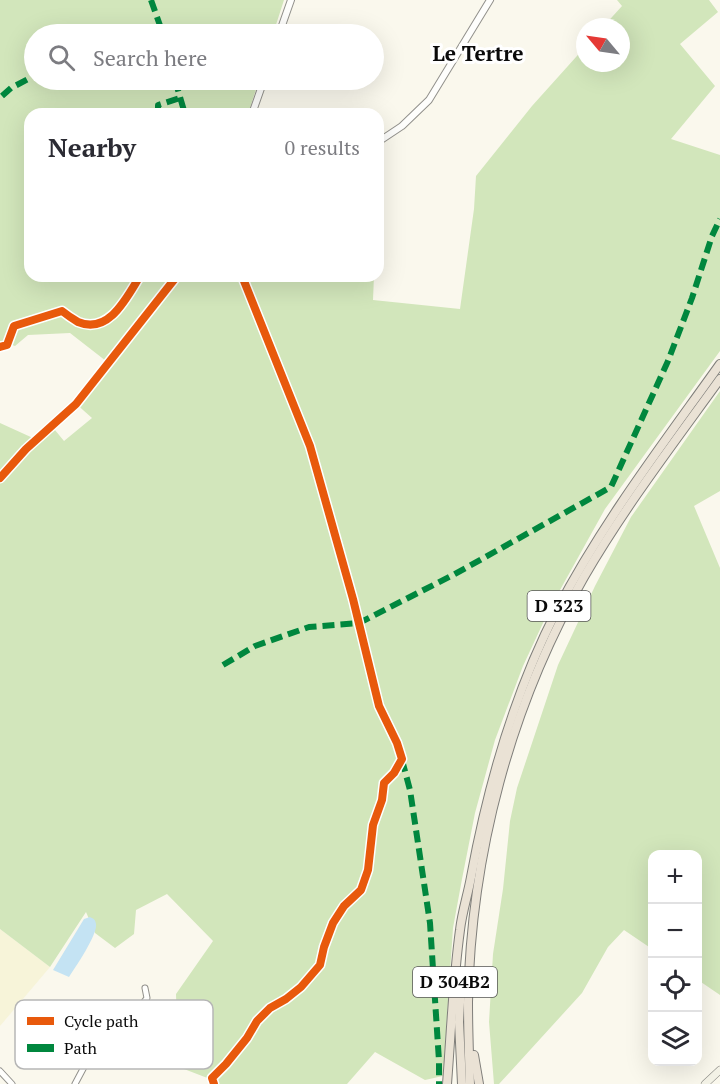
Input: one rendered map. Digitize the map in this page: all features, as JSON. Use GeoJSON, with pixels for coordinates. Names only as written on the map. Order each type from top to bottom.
{"type":"FeatureCollection","features":[{"type":"Feature","properties":{"kind":"highway","name":"D 323"},"geometry":{"type":"LineString","coordinates":[[462,1084],[459,1022],[462,951],[470,881],[483,815],[503,743],[530,669],[557,611],[594,545],[720,364]]}},
{"type":"Feature","properties":{"kind":"highway","name":"D 323"},"geometry":{"type":"LineString","coordinates":[[471,1084],[468,1002],[474,919],[486,837],[508,753],[537,675],[561,621],[596,557],[641,489],[720,379]]}},
{"type":"Feature","properties":{"kind":"highway","name":"D 304B2"},"geometry":{"type":"LineString","coordinates":[[447,1084],[460,928],[470,881]]}},
{"type":"Feature","properties":{"kind":"highway"},"geometry":{"type":"LineString","coordinates":[[468,1002],[473,1022],[478,1084]]}},
{"type":"Feature","properties":{"kind":"main road"},"geometry":{"type":"LineString","coordinates":[[705,1084],[720,1070]]}},
{"type":"Feature","properties":{"kind":"street"},"geometry":{"type":"LineString","coordinates":[[283,24],[291,0]]}},
{"type":"Feature","properties":{"kind":"street"},"geometry":{"type":"LineString","coordinates":[[384,138],[402,126],[429,100],[490,0]]}},
{"type":"Feature","properties":{"kind":"street"},"geometry":{"type":"LineString","coordinates":[[254,108],[260,90]]}},
{"type":"Feature","properties":{"kind":"street"},"geometry":{"type":"LineString","coordinates":[[0,478],[26,449],[76,404],[172,282]]}},
{"type":"Feature","properties":{"kind":"street"},"geometry":{"type":"LineString","coordinates":[[145,988],[145,1000]]}},
{"type":"Feature","properties":{"kind":"street"},"geometry":{"type":"LineString","coordinates":[[75,1084],[83,1069]]}},
{"type":"Feature","properties":{"kind":"street"},"geometry":{"type":"LineString","coordinates":[[0,1071],[12,1084]]}},
{"type":"Feature","properties":{"kind":"shaded area"},"geometry":{"type":"Polygon","coordinates":[[[0,929],[50,967],[22,1000],[15,1000],[15,1008],[0,1026],[0,929]]]}},
{"type":"Feature","properties":{"kind":"green space"},"geometry":{"type":"Polygon","coordinates":[[[0,0],[284,0],[276,24],[24,24],[24,90],[256,90],[250,108],[24,108],[24,282],[374,282],[373,300],[460,309],[474,209],[476,176],[532,106],[576,57],[576,72],[630,72],[630,18],[611,18],[622,6],[617,0],[709,0],[718,12],[680,44],[715,86],[671,139],[720,155],[720,351],[605,509],[550,608],[523,666],[495,740],[475,813],[462,879],[453,928],[443,1076],[425,1080],[375,1052],[347,1084],[216,1084],[210,1079],[184,1069],[213,1069],[213,1000],[176,1000],[176,994],[213,941],[167,894],[136,910],[134,934],[115,948],[95,933],[86,912],[50,967],[0,929],[0,423],[33,438],[50,424],[64,441],[92,418],[74,402],[106,361],[70,333],[28,335],[15,346],[0,341],[0,0]]]}},
{"type":"Feature","properties":{"kind":"green space"},"geometry":{"type":"Polygon","coordinates":[[[720,391],[720,491],[694,506],[720,568],[720,995],[702,983],[702,850],[648,850],[648,946],[624,930],[608,947],[582,993],[499,1084],[494,1084],[489,1022],[493,954],[510,821],[517,788],[558,665],[631,517],[720,391]]]}},
{"type":"Feature","properties":{"kind":"water"},"geometry":{"type":"Polygon","coordinates":[[[90,917],[94,919],[96,929],[86,951],[69,977],[53,970],[84,919],[90,917]]]}},
{"type":"Feature","properties":{"kind":"marked path"},"geometry":{"type":"LineString","coordinates":[[151,0],[159,24]]}},
{"type":"Feature","properties":{"kind":"marked path"},"geometry":{"type":"LineString","coordinates":[[2,96],[24,81]]}},
{"type":"Feature","properties":{"kind":"marked path"},"geometry":{"type":"LineString","coordinates":[[178,90],[183,108]]}},
{"type":"Feature","properties":{"kind":"marked path"},"geometry":{"type":"LineString","coordinates":[[158,108],[158,105],[180,98]]}},
{"type":"Feature","properties":{"kind":"marked path"},"geometry":{"type":"LineString","coordinates":[[223,665],[255,646],[309,627],[359,623],[453,575],[611,487],[668,361],[720,219]]}},
{"type":"Feature","properties":{"kind":"marked path"},"geometry":{"type":"LineString","coordinates":[[402,760],[410,790],[430,923],[439,1084]]}},
{"type":"Feature","properties":{"kind":"cycle path"},"geometry":{"type":"LineString","coordinates":[[0,347],[7,345],[14,326],[62,311],[78,322],[89,325],[108,319],[123,303],[136,282]]}},
{"type":"Feature","properties":{"kind":"cycle path"},"geometry":{"type":"LineString","coordinates":[[0,478],[26,449],[76,404],[172,282]]}},
{"type":"Feature","properties":{"kind":"cycle path"},"geometry":{"type":"LineString","coordinates":[[214,1084],[212,1078],[247,1038],[257,1021],[270,1008],[301,987],[320,965],[333,923],[344,906],[361,890],[368,870],[373,825],[382,800],[384,783],[394,773],[402,759],[379,706],[353,599],[310,446],[244,282]]}},
{"type":"Feature","properties":{"kind":"district","name":"Le Tertre"},"geometry":{"type":"Point","coordinates":[478,54]}}]}
